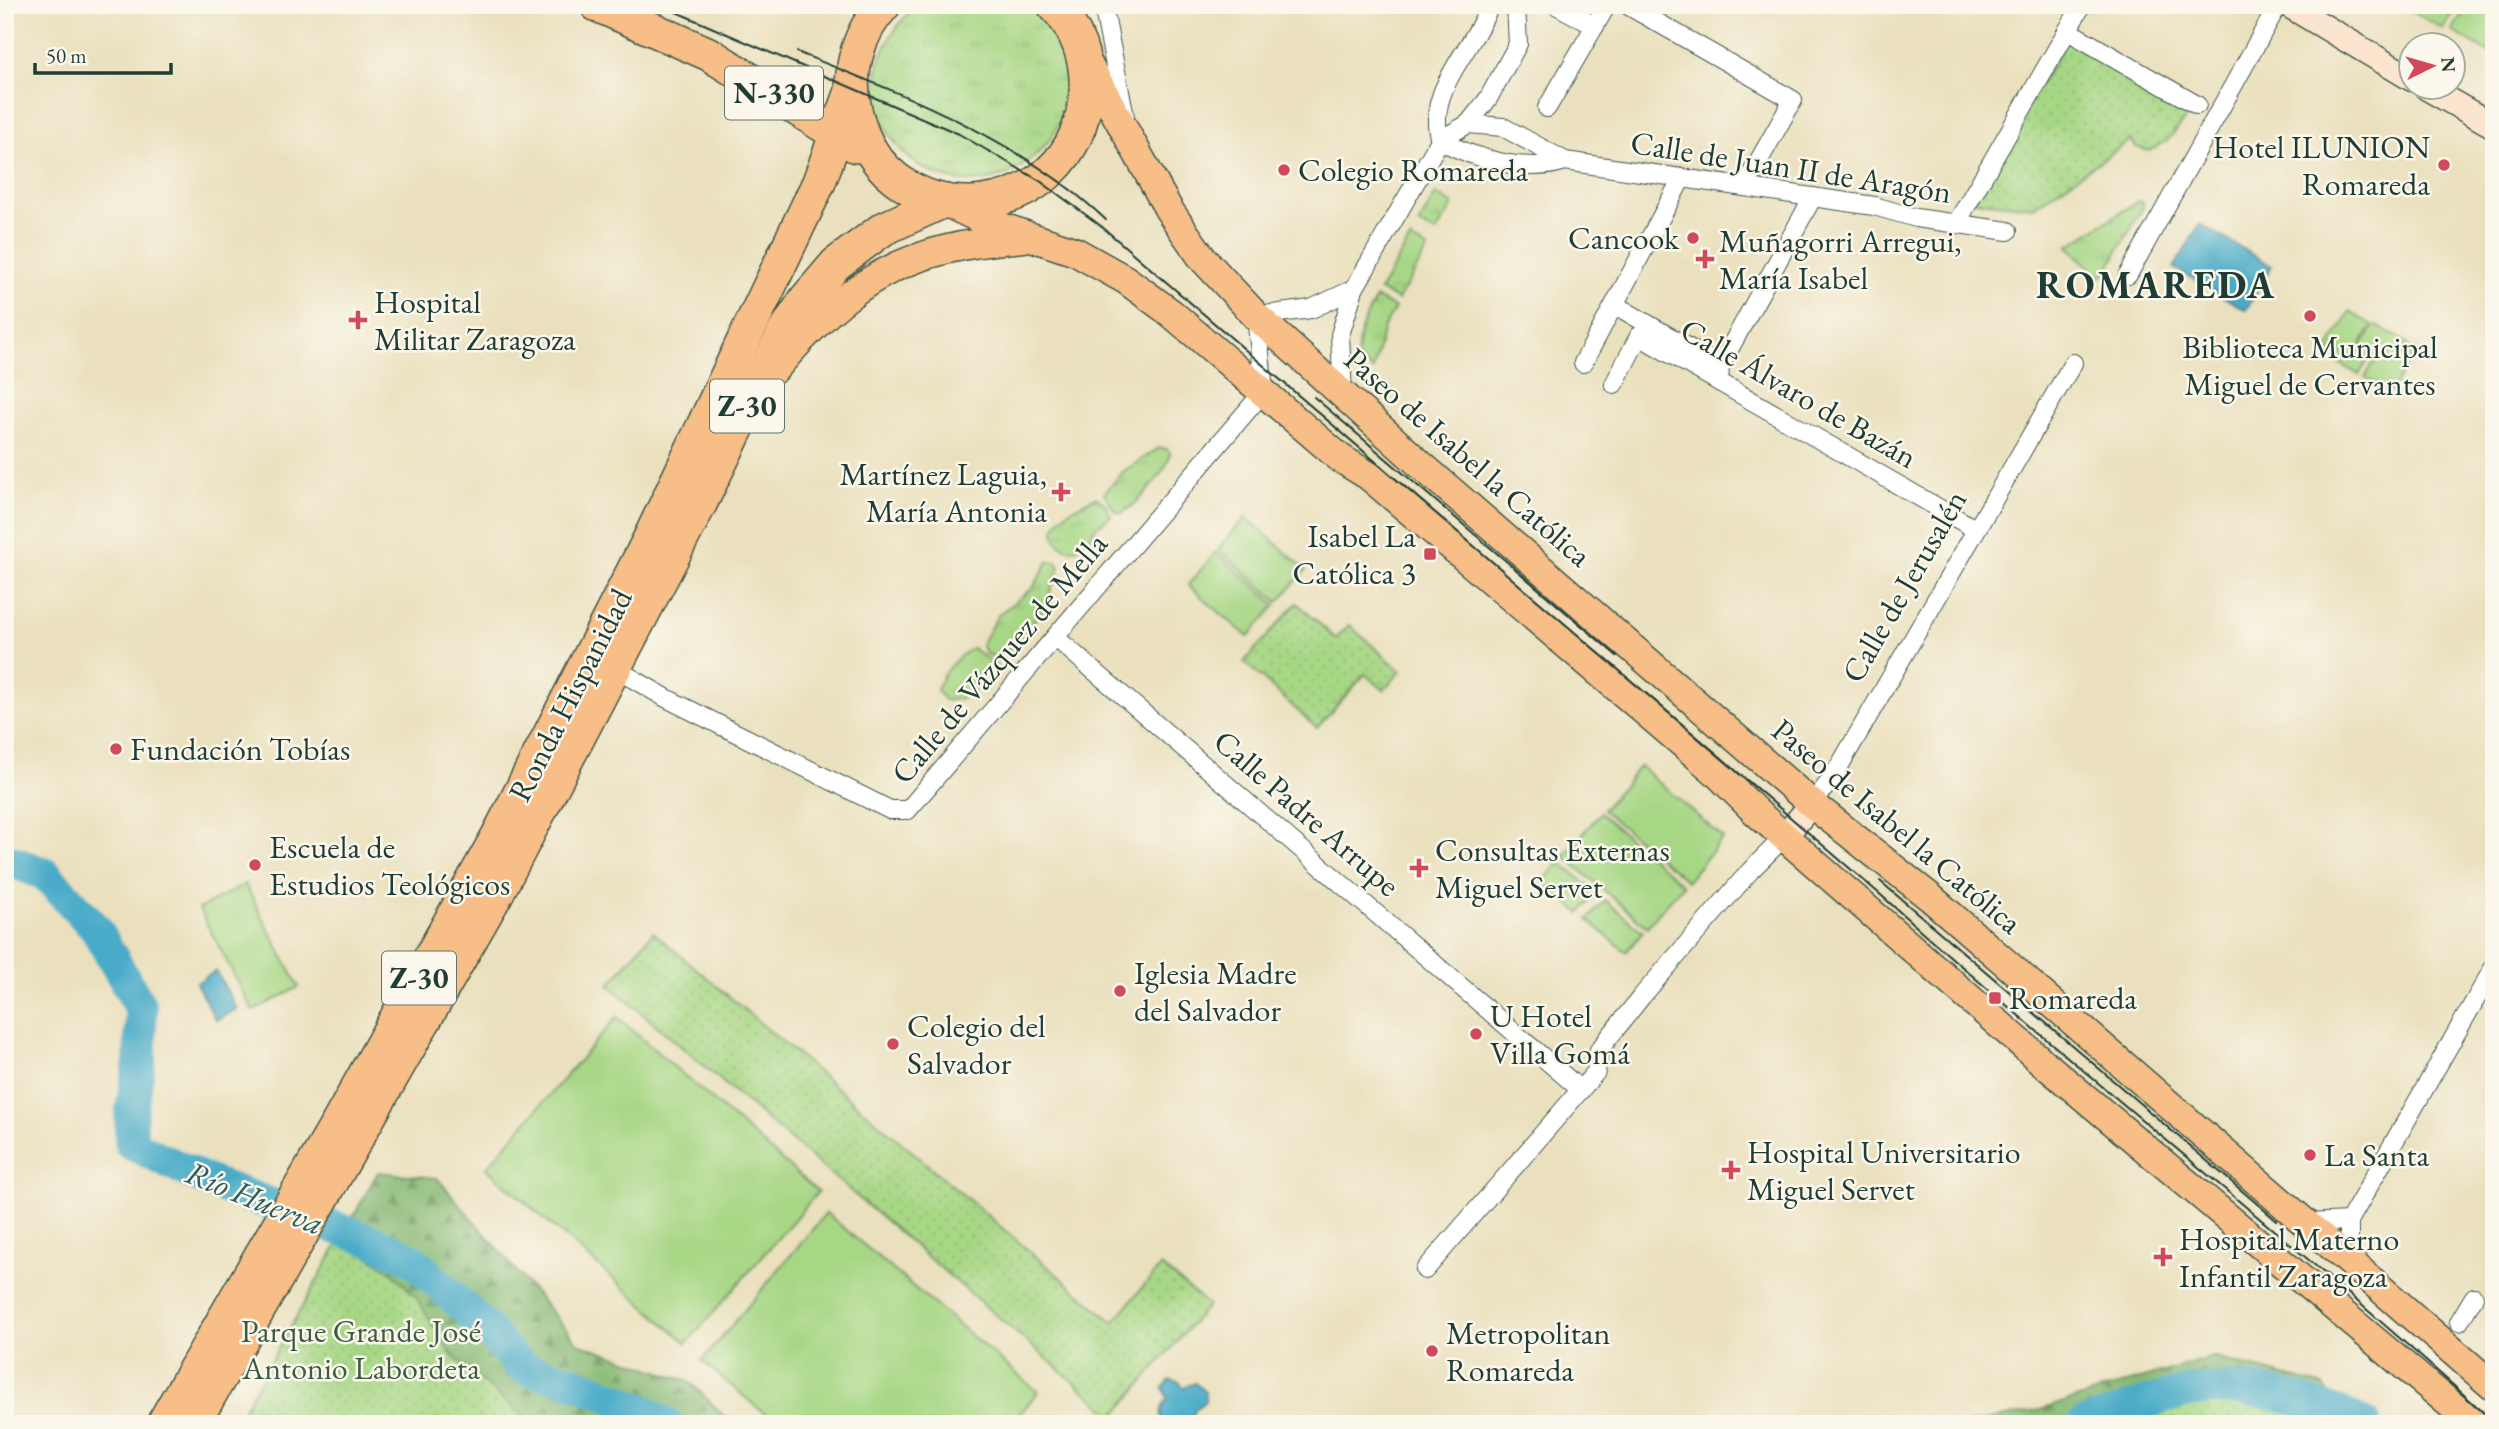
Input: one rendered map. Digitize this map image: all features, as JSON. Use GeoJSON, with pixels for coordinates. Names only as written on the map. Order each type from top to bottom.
{"type":"FeatureCollection","features":[{"type":"Feature","properties":{"kind":"highway","name":"N-330"},"geometry":{"type":"LineString","coordinates":[[597,5],[709,54],[838,134]]}},
{"type":"Feature","properties":{"kind":"highway"},"geometry":{"type":"LineString","coordinates":[[879,9],[855,61],[852,91],[858,122],[881,163]]}},
{"type":"Feature","properties":{"kind":"highway"},"geometry":{"type":"LineString","coordinates":[[838,134],[916,191],[944,201],[963,204],[1002,199],[1040,181],[1072,144],[1081,47]]}},
{"type":"Feature","properties":{"kind":"highway","name":"Ronda Hispanidad"},"geometry":{"type":"LineString","coordinates":[[351,1126],[637,564],[819,182],[852,91]]}},
{"type":"Feature","properties":{"kind":"highway","name":"Ronda Hispanidad"},"geometry":{"type":"LineString","coordinates":[[163,1424],[215,1359],[351,1126],[496,895],[616,669],[785,331],[806,299],[836,264],[883,229],[944,201]]}},
{"type":"Feature","properties":{"kind":"highway","name":"Ronda Hispanidad"},"geometry":{"type":"LineString","coordinates":[[192,1424],[215,1359]]}},
{"type":"Feature","properties":{"kind":"main road","name":"Paseo de Isabel la Católica"},"geometry":{"type":"LineString","coordinates":[[1081,47],[1158,192],[1190,242],[1225,286],[1256,316],[1812,804],[1931,898],[2494,1387]]}},
{"type":"Feature","properties":{"kind":"main road"},"geometry":{"type":"LineString","coordinates":[[944,201],[1031,237],[1076,252],[1126,280],[1264,391],[1340,458],[1369,476],[1695,754],[1784,837],[2037,1057],[2474,1424]]}},
{"type":"Feature","properties":{"kind":"main road"},"geometry":{"type":"LineString","coordinates":[[752,394],[822,316],[873,276],[938,252],[981,242],[1031,237]]}},
{"type":"Feature","properties":{"kind":"street"},"geometry":{"type":"LineString","coordinates":[[1081,47],[1103,5]]}},
{"type":"Feature","properties":{"kind":"street"},"geometry":{"type":"LineString","coordinates":[[1440,140],[1437,120],[1440,100],[1490,5]]}},
{"type":"Feature","properties":{"kind":"street"},"geometry":{"type":"LineString","coordinates":[[1343,395],[1340,335],[1354,289],[1440,140],[1468,124],[1488,99],[1518,44],[1516,5]]}},
{"type":"Feature","properties":{"kind":"street"},"geometry":{"type":"LineString","coordinates":[[1556,5],[1595,26]]}},
{"type":"Feature","properties":{"kind":"street"},"geometry":{"type":"LineString","coordinates":[[1547,108],[1607,5]]}},
{"type":"Feature","properties":{"kind":"street"},"geometry":{"type":"LineString","coordinates":[[1627,5],[1793,100],[1744,187]]}},
{"type":"Feature","properties":{"kind":"street"},"geometry":{"type":"LineString","coordinates":[[1956,224],[2082,5]]}},
{"type":"Feature","properties":{"kind":"street"},"geometry":{"type":"LineString","coordinates":[[2127,275],[2278,5]]}},
{"type":"Feature","properties":{"kind":"street"},"geometry":{"type":"LineString","coordinates":[[2288,5],[2398,71]]}},
{"type":"Feature","properties":{"kind":"street"},"geometry":{"type":"LineString","coordinates":[[2068,31],[2197,105]]}},
{"type":"Feature","properties":{"kind":"street"},"geometry":{"type":"LineString","coordinates":[[1488,99],[1503,127]]}},
{"type":"Feature","properties":{"kind":"street"},"geometry":{"type":"LineString","coordinates":[[2452,102],[2494,126]]}},
{"type":"Feature","properties":{"kind":"street","name":"Calle de Juan II de Aragón"},"geometry":{"type":"LineString","coordinates":[[1468,124],[1503,127],[1565,161]]}},
{"type":"Feature","properties":{"kind":"street","name":"Calle de Juan II de Aragón"},"geometry":{"type":"LineString","coordinates":[[1440,140],[1491,159],[1541,166],[1565,161],[1813,197],[2008,232]]}},
{"type":"Feature","properties":{"kind":"street"},"geometry":{"type":"LineString","coordinates":[[1583,363],[1682,178]]}},
{"type":"Feature","properties":{"kind":"street"},"geometry":{"type":"LineString","coordinates":[[1615,305],[1719,374],[1813,197]]}},
{"type":"Feature","properties":{"kind":"street"},"geometry":{"type":"LineString","coordinates":[[1264,391],[1256,316],[1311,309],[1354,289]]}},
{"type":"Feature","properties":{"kind":"street","name":"Calle Álvaro de Bazán"},"geometry":{"type":"LineString","coordinates":[[1614,384],[1639,336],[1719,374],[1976,529]]}},
{"type":"Feature","properties":{"kind":"street","name":"Calle de Jerusalén"},"geometry":{"type":"LineString","coordinates":[[1784,837],[1833,777],[2073,363]]}},
{"type":"Feature","properties":{"kind":"street","name":"Calle de Vázquez de Mella"},"geometry":{"type":"LineString","coordinates":[[616,669],[691,710],[899,812],[915,804],[1264,391]]}},
{"type":"Feature","properties":{"kind":"street","name":"Calle Padre Arrupe"},"geometry":{"type":"LineString","coordinates":[[1056,638],[1581,1090]]}},
{"type":"Feature","properties":{"kind":"street"},"geometry":{"type":"LineString","coordinates":[[1425,1270],[1596,1072],[1600,1050],[1642,996],[1750,871],[1784,837]]}},
{"type":"Feature","properties":{"kind":"street"},"geometry":{"type":"LineString","coordinates":[[2354,1268],[2349,1247],[2349,1221],[2494,967]]}},
{"type":"Feature","properties":{"kind":"street"},"geometry":{"type":"LineString","coordinates":[[2307,1223],[2349,1221]]}},
{"type":"Feature","properties":{"kind":"street"},"geometry":{"type":"LineString","coordinates":[[2459,1322],[2474,1297]]}},
{"type":"Feature","properties":{"kind":"green space"},"geometry":{"type":"Polygon","coordinates":[[[917,5],[1024,5],[1042,19],[1054,38],[1067,81],[1061,118],[1042,149],[1006,174],[968,181],[933,173],[903,152],[883,122],[876,85],[886,45],[917,5]]]}},
{"type":"Feature","properties":{"kind":"green space"},"geometry":{"type":"Polygon","coordinates":[[[2402,5],[2457,5],[2443,29],[2402,5]]]}},
{"type":"Feature","properties":{"kind":"green space"},"geometry":{"type":"Polygon","coordinates":[[[2467,5],[2494,5],[2494,41],[2487,52],[2468,41],[2468,32],[2452,31],[2467,5]]]}},
{"type":"Feature","properties":{"kind":"green space"},"geometry":{"type":"Polygon","coordinates":[[[2069,37],[2197,105],[2167,141],[2149,151],[2136,147],[2131,140],[2033,207],[1970,200],[2069,37]]]}},
{"type":"Feature","properties":{"kind":"green space"},"geometry":{"type":"Polygon","coordinates":[[[1436,194],[1453,205],[1436,233],[1419,224],[1436,194]]]}},
{"type":"Feature","properties":{"kind":"green space"},"geometry":{"type":"Polygon","coordinates":[[[2138,201],[2143,202],[2143,207],[2105,274],[2099,277],[2068,246],[2138,201]]]}},
{"type":"Feature","properties":{"kind":"green space"},"geometry":{"type":"Polygon","coordinates":[[[1410,239],[1428,249],[1398,300],[1380,290],[1410,239]]]}},
{"type":"Feature","properties":{"kind":"green space"},"geometry":{"type":"Polygon","coordinates":[[[1376,298],[1395,308],[1384,327],[1373,370],[1358,359],[1358,342],[1376,298]]]}},
{"type":"Feature","properties":{"kind":"green space"},"geometry":{"type":"Polygon","coordinates":[[[2350,312],[2372,325],[2353,361],[2375,325],[2408,343],[2397,365],[2409,347],[2415,351],[2391,392],[2365,377],[2376,359],[2370,356],[2359,375],[2336,361],[2342,352],[2335,347],[2328,358],[2324,356],[2350,312]]]}},
{"type":"Feature","properties":{"kind":"green space"},"geometry":{"type":"Polygon","coordinates":[[[1159,448],[1167,449],[1170,453],[1158,478],[1127,509],[1121,513],[1115,511],[1104,493],[1124,471],[1159,448]]]}},
{"type":"Feature","properties":{"kind":"green space"},"geometry":{"type":"Polygon","coordinates":[[[1096,497],[1105,504],[1111,516],[1095,528],[1085,545],[1075,549],[1062,546],[1054,534],[1059,520],[1069,511],[1096,497]]]}},
{"type":"Feature","properties":{"kind":"green space"},"geometry":{"type":"Polygon","coordinates":[[[1246,517],[1306,570],[1278,602],[1218,549],[1246,517]]]}},
{"type":"Feature","properties":{"kind":"green space"},"geometry":{"type":"Polygon","coordinates":[[[1216,552],[1276,605],[1248,637],[1188,585],[1216,552]]]}},
{"type":"Feature","properties":{"kind":"green space"},"geometry":{"type":"Polygon","coordinates":[[[1048,562],[1057,562],[1060,567],[1043,610],[1005,654],[995,657],[986,654],[981,644],[999,614],[1033,588],[1048,562]]]}},
{"type":"Feature","properties":{"kind":"green space"},"geometry":{"type":"Polygon","coordinates":[[[1297,603],[1336,639],[1349,625],[1401,671],[1384,690],[1365,674],[1317,728],[1244,662],[1297,603]]]}},
{"type":"Feature","properties":{"kind":"green space"},"geometry":{"type":"Polygon","coordinates":[[[972,648],[996,665],[968,695],[944,700],[937,690],[942,677],[955,661],[972,648]]]}},
{"type":"Feature","properties":{"kind":"green space"},"geometry":{"type":"Polygon","coordinates":[[[1640,766],[1723,838],[1687,881],[1603,810],[1640,766]]]}},
{"type":"Feature","properties":{"kind":"green space"},"geometry":{"type":"Polygon","coordinates":[[[1600,813],[1683,885],[1647,927],[1564,856],[1600,813]]]}},
{"type":"Feature","properties":{"kind":"green space"},"geometry":{"type":"Polygon","coordinates":[[[1559,862],[1597,893],[1580,913],[1543,882],[1559,862]]]}},
{"type":"Feature","properties":{"kind":"green space"},"geometry":{"type":"Polygon","coordinates":[[[245,884],[299,987],[253,1011],[199,909],[245,884]]]}},
{"type":"Feature","properties":{"kind":"green space"},"geometry":{"type":"Polygon","coordinates":[[[1605,900],[1643,932],[1626,952],[1588,920],[1605,900]]]}},
{"type":"Feature","properties":{"kind":"green space"},"geometry":{"type":"Polygon","coordinates":[[[653,932],[1113,1322],[1161,1266],[1208,1305],[1114,1416],[609,985],[653,932]]]}},
{"type":"Feature","properties":{"kind":"green space"},"geometry":{"type":"Polygon","coordinates":[[[617,1017],[818,1192],[687,1343],[486,1168],[617,1017]]]}},
{"type":"Feature","properties":{"kind":"green space"},"geometry":{"type":"Polygon","coordinates":[[[378,1172],[437,1178],[578,1343],[690,1382],[732,1424],[543,1424],[519,1413],[451,1355],[366,1255],[338,1244],[378,1172]]]}},
{"type":"Feature","properties":{"kind":"green space"},"geometry":{"type":"Polygon","coordinates":[[[826,1213],[1038,1392],[1011,1424],[777,1424],[702,1361],[826,1213]]]}},
{"type":"Feature","properties":{"kind":"green space","name":"Parque Grande José Antonio Labordeta"},"geometry":{"type":"Polygon","coordinates":[[[338,1244],[366,1255],[394,1274],[416,1297],[451,1355],[519,1413],[543,1424],[235,1424],[338,1244]]]}},
{"type":"Feature","properties":{"kind":"green space"},"geometry":{"type":"Polygon","coordinates":[[[2212,1357],[2324,1386],[2344,1415],[2286,1398],[2233,1388],[2191,1391],[2084,1424],[1968,1424],[2036,1411],[2212,1357]]]}},
{"type":"Feature","properties":{"kind":"green space"},"geometry":{"type":"Polygon","coordinates":[[[2191,1391],[2301,1404],[2365,1424],[2084,1424],[2191,1391]]]}},
{"type":"Feature","properties":{"kind":"water"},"geometry":{"type":"Polygon","coordinates":[[[2200,224],[2272,266],[2246,310],[2174,268],[2200,224]]]}},
{"type":"Feature","properties":{"kind":"water"},"geometry":{"type":"Polygon","coordinates":[[[216,971],[237,1009],[216,1020],[196,983],[216,971]]]}},
{"type":"Feature","properties":{"kind":"water"},"geometry":{"type":"Polygon","coordinates":[[[1170,1380],[1179,1382],[1183,1387],[1195,1383],[1205,1392],[1205,1401],[1195,1410],[1191,1424],[1164,1424],[1162,1410],[1168,1399],[1163,1388],[1170,1380]]]}},
{"type":"Feature","properties":{"kind":"waterway","name":"Río Huerva"},"geometry":{"type":"LineString","coordinates":[[5,859],[45,874],[96,929],[141,1008],[140,1059],[131,1113],[131,1144],[210,1182],[375,1242],[413,1260],[487,1329],[521,1367],[577,1383],[643,1410],[667,1424]]}},
{"type":"Feature","properties":{"kind":"waterway","name":"Río Huerva"},"geometry":{"type":"LineString","coordinates":[[2084,1424],[2165,1397],[2214,1389],[2258,1391],[2302,1401],[2365,1424]]}},
{"type":"Feature","properties":{"kind":"tram line"},"geometry":{"type":"LineString","coordinates":[[660,5],[959,134],[1040,181],[1101,226],[2034,1029],[2343,1289],[2494,1422]]}},
{"type":"Feature","properties":{"kind":"tram line"},"geometry":{"type":"LineString","coordinates":[[797,52],[920,103],[999,143],[1072,191],[1106,220]]}},
{"type":"Feature","properties":{"kind":"tram line"},"geometry":{"type":"LineString","coordinates":[[1314,397],[1617,656]]}},
{"type":"Feature","properties":{"kind":"tram line"},"geometry":{"type":"LineString","coordinates":[[1880,881],[2276,1220]]}},
{"type":"Feature","properties":{"kind":"place","name":"Hotel ILUNION Romareda"},"geometry":{"type":"Point","coordinates":[2444,165]}},
{"type":"Feature","properties":{"kind":"place","name":"Colegio Romareda"},"geometry":{"type":"Point","coordinates":[1284,170]}},
{"type":"Feature","properties":{"kind":"place","name":"Cancook"},"geometry":{"type":"Point","coordinates":[1693,238]}},
{"type":"Feature","properties":{"kind":"place","name":"Muñagorri Arregui, María Isabel"},"geometry":{"type":"Point","coordinates":[1705,259]}},
{"type":"Feature","properties":{"kind":"place","name":"Biblioteca Municipal Miguel de Cervantes"},"geometry":{"type":"Point","coordinates":[2310,316]}},
{"type":"Feature","properties":{"kind":"place","name":"Hospital Militar Zaragoza"},"geometry":{"type":"Point","coordinates":[358,320]}},
{"type":"Feature","properties":{"kind":"place","name":"Martínez Laguia, María Antonia"},"geometry":{"type":"Point","coordinates":[1061,492]}},
{"type":"Feature","properties":{"kind":"place","name":"Isabel La Católica 3"},"geometry":{"type":"Point","coordinates":[1430,554]}},
{"type":"Feature","properties":{"kind":"place","name":"Fundación Tobías"},"geometry":{"type":"Point","coordinates":[116,749]}},
{"type":"Feature","properties":{"kind":"place","name":"Escuela de Estudios Teológicos"},"geometry":{"type":"Point","coordinates":[255,865]}},
{"type":"Feature","properties":{"kind":"place","name":"Consultas Externas Miguel Servet"},"geometry":{"type":"Point","coordinates":[1419,868]}},
{"type":"Feature","properties":{"kind":"place","name":"Iglesia Madre del Salvador"},"geometry":{"type":"Point","coordinates":[1120,991]}},
{"type":"Feature","properties":{"kind":"place","name":"Romareda"},"geometry":{"type":"Point","coordinates":[1995,998]}},
{"type":"Feature","properties":{"kind":"place","name":"U Hotel Villa Gomá"},"geometry":{"type":"Point","coordinates":[1476,1034]}},
{"type":"Feature","properties":{"kind":"place","name":"Colegio del Salvador"},"geometry":{"type":"Point","coordinates":[893,1044]}},
{"type":"Feature","properties":{"kind":"place","name":"La Santa"},"geometry":{"type":"Point","coordinates":[2310,1155]}},
{"type":"Feature","properties":{"kind":"place","name":"Hospital Universitario Miguel Servet"},"geometry":{"type":"Point","coordinates":[1731,1170]}},
{"type":"Feature","properties":{"kind":"place","name":"Hospital Materno Infantil Zaragoza"},"geometry":{"type":"Point","coordinates":[2163,1257]}},
{"type":"Feature","properties":{"kind":"place","name":"Metropolitan Romareda"},"geometry":{"type":"Point","coordinates":[1432,1351]}},
{"type":"Feature","properties":{"kind":"district","name":"ROMAREDA"},"geometry":{"type":"Point","coordinates":[2156,285]}}]}
